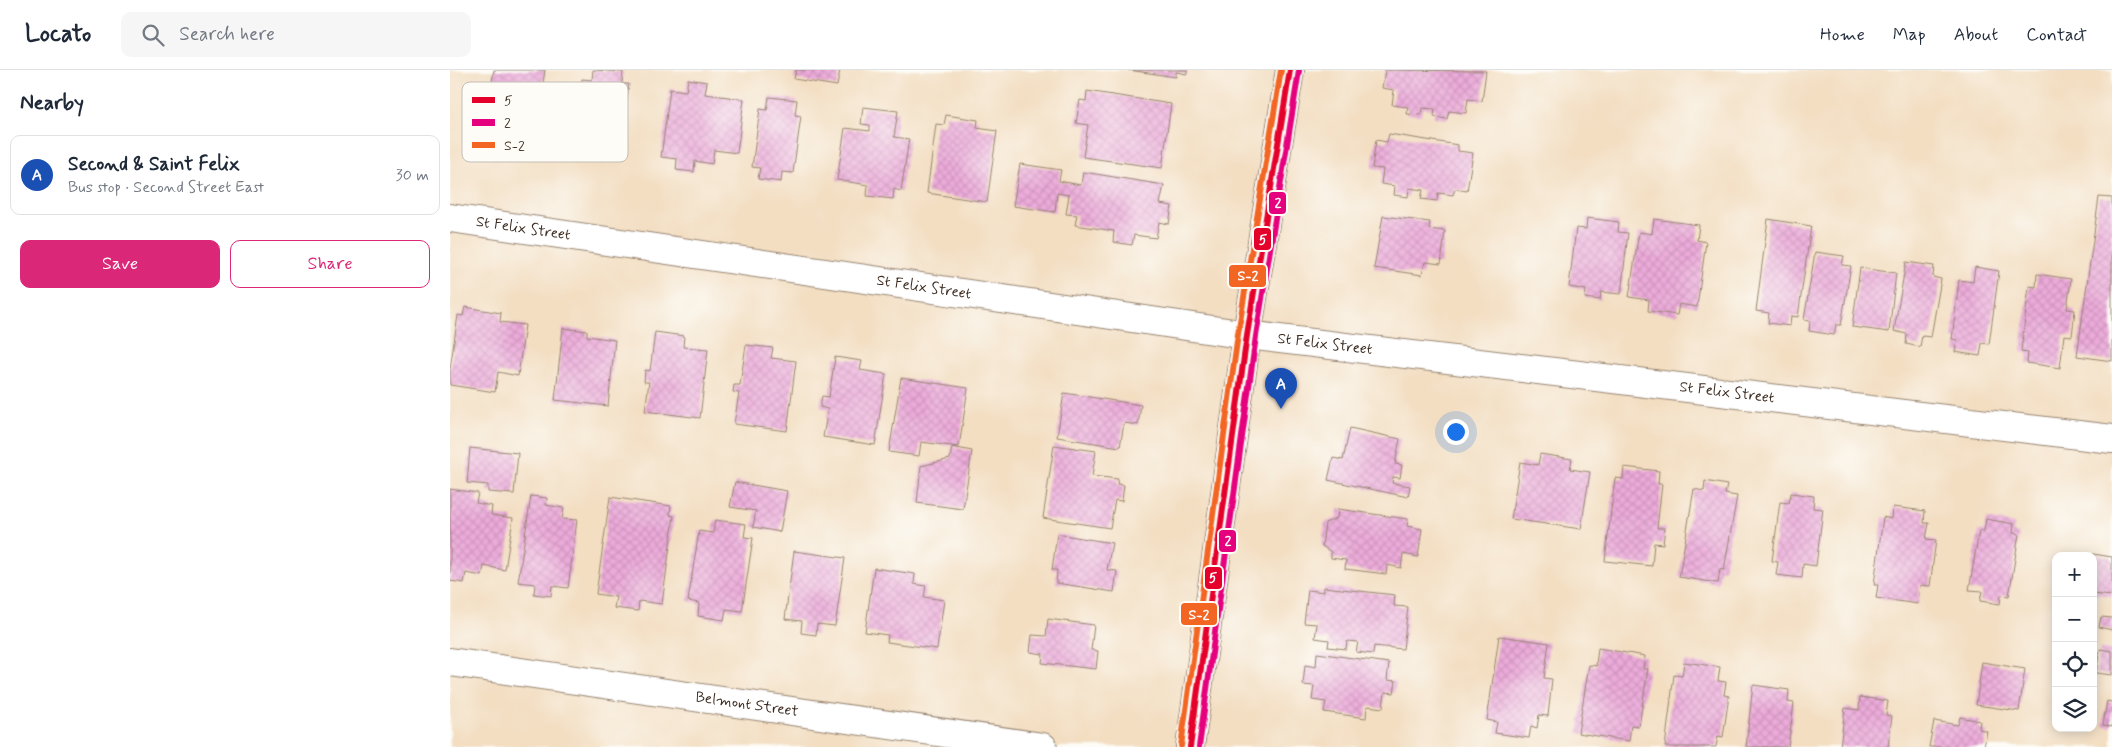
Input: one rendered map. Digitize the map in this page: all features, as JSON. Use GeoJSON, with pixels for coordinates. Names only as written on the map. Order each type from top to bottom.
{"type":"FeatureCollection","features":[{"type":"Feature","properties":{"kind":"street"},"geometry":{"type":"LineString","coordinates":[[1190,747],[1247,335],[1290,70]]}},
{"type":"Feature","properties":{"kind":"street","name":"St Felix Street"},"geometry":{"type":"LineString","coordinates":[[450,218],[1247,335],[2112,439]]}},
{"type":"Feature","properties":{"kind":"street","name":"Belmont Street"},"geometry":{"type":"LineString","coordinates":[[450,662],[1043,747]]}},
{"type":"Feature","properties":{"kind":"building"},"geometry":{"type":"Polygon","coordinates":[[[494,70],[545,70],[543,82],[492,82],[494,70]]]}},
{"type":"Feature","properties":{"kind":"building"},"geometry":{"type":"Polygon","coordinates":[[[593,70],[623,72],[622,82],[582,82],[582,79],[592,80],[593,70]]]}},
{"type":"Feature","properties":{"kind":"building"},"geometry":{"type":"Polygon","coordinates":[[[796,70],[840,70],[837,86],[794,79],[796,70]]]}},
{"type":"Feature","properties":{"kind":"building"},"geometry":{"type":"Polygon","coordinates":[[[1128,70],[1187,70],[1187,74],[1176,72],[1176,77],[1128,70]]]}},
{"type":"Feature","properties":{"kind":"building"},"geometry":{"type":"Polygon","coordinates":[[[1385,70],[1486,71],[1482,101],[1468,99],[1466,113],[1449,111],[1447,119],[1434,117],[1435,109],[1422,108],[1421,115],[1407,114],[1408,107],[1392,105],[1394,90],[1382,88],[1385,70]]]}},
{"type":"Feature","properties":{"kind":"building"},"geometry":{"type":"Polygon","coordinates":[[[688,79],[707,82],[705,94],[744,99],[737,153],[714,150],[712,164],[695,161],[694,172],[676,170],[677,159],[661,157],[670,89],[686,91],[688,79]]]}},
{"type":"Feature","properties":{"kind":"building"},"geometry":{"type":"Polygon","coordinates":[[[1087,91],[1171,104],[1162,168],[1083,157],[1088,125],[1076,123],[1080,100],[1086,101],[1087,91]]]}},
{"type":"Feature","properties":{"kind":"building"},"geometry":{"type":"Polygon","coordinates":[[[769,97],[797,100],[795,115],[801,116],[793,173],[782,172],[781,182],[758,179],[760,168],[752,167],[760,109],[767,110],[769,97]]]}},
{"type":"Feature","properties":{"kind":"building"},"geometry":{"type":"Polygon","coordinates":[[[863,107],[898,111],[894,137],[909,139],[901,191],[894,189],[893,199],[867,196],[868,185],[837,180],[845,128],[870,131],[870,125],[861,124],[863,107]]]}},
{"type":"Feature","properties":{"kind":"building"},"geometry":{"type":"Polygon","coordinates":[[[946,115],[978,120],[977,128],[997,131],[987,202],[927,193],[936,124],[944,125],[946,115]]]}},
{"type":"Feature","properties":{"kind":"building"},"geometry":{"type":"Polygon","coordinates":[[[1389,134],[1458,145],[1458,151],[1473,153],[1467,191],[1455,189],[1453,195],[1438,193],[1437,201],[1421,199],[1423,190],[1409,188],[1408,197],[1394,195],[1395,186],[1381,184],[1383,169],[1372,168],[1376,140],[1387,142],[1389,134]]]}},
{"type":"Feature","properties":{"kind":"building"},"geometry":{"type":"Polygon","coordinates":[[[1020,164],[1061,170],[1059,181],[1081,185],[1083,172],[1164,185],[1160,204],[1172,206],[1169,224],[1159,222],[1156,238],[1134,235],[1132,245],[1113,242],[1114,231],[1075,225],[1077,215],[1066,214],[1069,195],[1057,193],[1055,212],[1013,206],[1020,164]]]}},
{"type":"Feature","properties":{"kind":"building"},"geometry":{"type":"Polygon","coordinates":[[[2099,197],[2112,198],[2112,361],[2077,356],[2099,197]]]}},
{"type":"Feature","properties":{"kind":"building"},"geometry":{"type":"Polygon","coordinates":[[[1383,216],[1430,222],[1429,229],[1445,231],[1441,264],[1425,262],[1422,275],[1374,268],[1383,216]]]}},
{"type":"Feature","properties":{"kind":"building"},"geometry":{"type":"Polygon","coordinates":[[[1587,218],[1619,222],[1618,232],[1628,233],[1621,294],[1601,292],[1600,300],[1585,298],[1586,290],[1569,287],[1576,228],[1586,229],[1587,218]]]}},
{"type":"Feature","properties":{"kind":"building"},"geometry":{"type":"Polygon","coordinates":[[[1654,219],[1699,225],[1697,240],[1706,242],[1697,307],[1679,304],[1677,315],[1648,311],[1649,300],[1629,297],[1639,232],[1652,234],[1654,219]]]}},
{"type":"Feature","properties":{"kind":"building"},"geometry":{"type":"Polygon","coordinates":[[[1768,219],[1811,226],[1798,317],[1791,316],[1790,326],[1768,323],[1769,313],[1756,311],[1768,219]]]}},
{"type":"Feature","properties":{"kind":"building"},"geometry":{"type":"Polygon","coordinates":[[[1815,252],[1844,256],[1842,265],[1851,266],[1841,325],[1836,325],[1834,335],[1809,331],[1810,321],[1804,320],[1815,252]]]}},
{"type":"Feature","properties":{"kind":"building"},"geometry":{"type":"Polygon","coordinates":[[[1906,262],[1934,266],[1933,277],[1941,279],[1931,337],[1922,336],[1920,347],[1906,344],[1907,334],[1894,331],[1906,262]]]}},
{"type":"Feature","properties":{"kind":"building"},"geometry":{"type":"Polygon","coordinates":[[[1975,267],[1999,271],[1989,344],[1982,343],[1980,356],[1955,352],[1957,340],[1952,339],[1959,280],[1973,282],[1975,267]]]}},
{"type":"Feature","properties":{"kind":"building"},"geometry":{"type":"Polygon","coordinates":[[[1860,268],[1896,273],[1889,332],[1852,327],[1860,268]]]}},
{"type":"Feature","properties":{"kind":"building"},"geometry":{"type":"Polygon","coordinates":[[[2037,274],[2071,279],[2067,309],[2075,310],[2072,336],[2064,335],[2060,368],[2027,363],[2028,352],[2021,351],[2029,286],[2036,287],[2037,274]]]}},
{"type":"Feature","properties":{"kind":"building"},"geometry":{"type":"Polygon","coordinates":[[[465,307],[501,313],[500,322],[525,325],[518,376],[498,372],[495,392],[450,385],[450,369],[458,315],[463,316],[465,307]]]}},
{"type":"Feature","properties":{"kind":"building"},"geometry":{"type":"Polygon","coordinates":[[[563,328],[587,331],[587,336],[615,340],[608,406],[555,400],[563,328]]]}},
{"type":"Feature","properties":{"kind":"building"},"geometry":{"type":"Polygon","coordinates":[[[655,332],[684,336],[683,347],[708,349],[700,418],[645,411],[649,382],[644,382],[645,370],[650,371],[655,332]]]}},
{"type":"Feature","properties":{"kind":"building"},"geometry":{"type":"Polygon","coordinates":[[[746,345],[773,348],[771,358],[796,361],[787,431],[734,424],[739,393],[733,392],[734,385],[740,385],[746,345]]]}},
{"type":"Feature","properties":{"kind":"building"},"geometry":{"type":"Polygon","coordinates":[[[835,357],[862,361],[860,370],[886,374],[875,445],[823,437],[828,409],[820,407],[822,396],[829,397],[835,357]]]}},
{"type":"Feature","properties":{"kind":"building"},"geometry":{"type":"Polygon","coordinates":[[[901,378],[968,388],[959,447],[921,442],[919,456],[889,452],[901,378]]]}},
{"type":"Feature","properties":{"kind":"building"},"geometry":{"type":"Polygon","coordinates":[[[1064,393],[1141,405],[1138,425],[1124,423],[1120,447],[1057,437],[1064,393]]]}},
{"type":"Feature","properties":{"kind":"building"},"geometry":{"type":"Polygon","coordinates":[[[1350,428],[1400,439],[1395,464],[1402,465],[1400,478],[1393,477],[1392,483],[1410,486],[1408,497],[1328,480],[1333,458],[1343,460],[1350,428]]]}},
{"type":"Feature","properties":{"kind":"building"},"geometry":{"type":"Polygon","coordinates":[[[1054,445],[1096,451],[1092,476],[1118,479],[1117,484],[1124,485],[1122,501],[1115,500],[1110,528],[1043,518],[1054,445]]]}},
{"type":"Feature","properties":{"kind":"building"},"geometry":{"type":"Polygon","coordinates":[[[952,447],[972,451],[963,509],[917,503],[921,466],[950,459],[952,447]]]}},
{"type":"Feature","properties":{"kind":"building"},"geometry":{"type":"Polygon","coordinates":[[[470,448],[518,453],[514,494],[488,492],[488,485],[467,483],[470,448]]]}},
{"type":"Feature","properties":{"kind":"building"},"geometry":{"type":"Polygon","coordinates":[[[1540,454],[1572,459],[1570,469],[1590,472],[1581,529],[1511,519],[1520,462],[1538,465],[1540,454]]]}},
{"type":"Feature","properties":{"kind":"building"},"geometry":{"type":"Polygon","coordinates":[[[1624,467],[1659,471],[1658,484],[1662,484],[1657,528],[1665,528],[1663,544],[1654,543],[1652,566],[1605,561],[1615,478],[1623,479],[1624,467]]]}},
{"type":"Feature","properties":{"kind":"building"},"geometry":{"type":"Polygon","coordinates":[[[1705,481],[1727,485],[1725,494],[1737,496],[1724,570],[1720,569],[1718,583],[1679,577],[1694,489],[1704,491],[1705,481]]]}},
{"type":"Feature","properties":{"kind":"building"},"geometry":{"type":"Polygon","coordinates":[[[735,482],[787,491],[780,532],[753,527],[756,511],[730,507],[735,482]]]}},
{"type":"Feature","properties":{"kind":"building"},"geometry":{"type":"Polygon","coordinates":[[[450,489],[478,493],[476,503],[492,506],[491,515],[513,518],[505,570],[484,566],[482,576],[466,573],[464,583],[450,581],[450,489]]]}},
{"type":"Feature","properties":{"kind":"building"},"geometry":{"type":"Polygon","coordinates":[[[1791,493],[1814,496],[1813,508],[1823,509],[1816,566],[1803,564],[1802,578],[1776,575],[1778,562],[1772,561],[1780,502],[1789,503],[1791,493]]]}},
{"type":"Feature","properties":{"kind":"building"},"geometry":{"type":"Polygon","coordinates":[[[531,496],[547,498],[546,505],[564,508],[562,519],[577,520],[568,588],[552,586],[551,596],[534,594],[535,584],[518,582],[531,496]]]}},
{"type":"Feature","properties":{"kind":"building"},"geometry":{"type":"Polygon","coordinates":[[[610,497],[671,506],[670,515],[674,516],[662,604],[639,601],[638,611],[614,608],[616,597],[596,594],[610,497]]]}},
{"type":"Feature","properties":{"kind":"building"},"geometry":{"type":"Polygon","coordinates":[[[1893,507],[1925,511],[1924,523],[1929,523],[1926,539],[1936,540],[1930,586],[1920,585],[1918,604],[1876,598],[1878,585],[1874,585],[1883,517],[1892,519],[1893,507]]]}},
{"type":"Feature","properties":{"kind":"building"},"geometry":{"type":"Polygon","coordinates":[[[1338,509],[1408,519],[1407,526],[1422,529],[1418,557],[1403,554],[1401,568],[1387,565],[1386,574],[1345,569],[1346,560],[1331,558],[1331,552],[1322,546],[1325,523],[1337,518],[1338,509]]]}},
{"type":"Feature","properties":{"kind":"building"},"geometry":{"type":"Polygon","coordinates":[[[1986,519],[2014,524],[2013,533],[2019,534],[2009,596],[2001,595],[2000,604],[1980,601],[1982,591],[1969,590],[1979,531],[1984,531],[1986,519]]]}},
{"type":"Feature","properties":{"kind":"building"},"geometry":{"type":"Polygon","coordinates":[[[715,520],[746,524],[744,537],[753,538],[742,611],[726,609],[724,620],[698,616],[699,603],[688,601],[699,531],[713,533],[715,520]]]}},
{"type":"Feature","properties":{"kind":"building"},"geometry":{"type":"Polygon","coordinates":[[[1057,534],[1112,543],[1107,570],[1117,571],[1114,592],[1056,583],[1057,570],[1052,570],[1057,534]]]}},
{"type":"Feature","properties":{"kind":"building"},"geometry":{"type":"Polygon","coordinates":[[[794,551],[845,558],[835,626],[817,624],[816,635],[801,633],[802,621],[785,619],[794,551]]]}},
{"type":"Feature","properties":{"kind":"building"},"geometry":{"type":"Polygon","coordinates":[[[2097,555],[2112,557],[2112,596],[2097,594],[2097,555]]]}},
{"type":"Feature","properties":{"kind":"building"},"geometry":{"type":"Polygon","coordinates":[[[874,568],[915,574],[914,584],[926,586],[924,597],[944,600],[937,649],[887,642],[888,635],[865,632],[874,568]]]}},
{"type":"Feature","properties":{"kind":"building"},"geometry":{"type":"Polygon","coordinates":[[[1324,587],[1395,595],[1394,606],[1408,607],[1403,649],[1374,646],[1373,654],[1356,652],[1358,642],[1347,641],[1346,649],[1328,647],[1329,640],[1315,638],[1317,624],[1304,623],[1308,590],[1324,592],[1324,587]]]}},
{"type":"Feature","properties":{"kind":"building"},"geometry":{"type":"Polygon","coordinates":[[[2101,617],[2112,618],[2112,630],[2099,627],[2101,617]]]}},
{"type":"Feature","properties":{"kind":"building"},"geometry":{"type":"Polygon","coordinates":[[[1048,619],[1094,625],[1091,650],[1098,651],[1096,669],[1042,663],[1043,654],[1030,652],[1032,635],[1046,636],[1048,619]]]}},
{"type":"Feature","properties":{"kind":"building"},"geometry":{"type":"Polygon","coordinates":[[[1499,636],[1549,643],[1544,678],[1552,679],[1548,716],[1539,715],[1537,728],[1531,726],[1529,738],[1495,733],[1497,722],[1487,720],[1499,636]]]}},
{"type":"Feature","properties":{"kind":"building"},"geometry":{"type":"Polygon","coordinates":[[[1598,648],[1645,656],[1643,669],[1648,669],[1639,726],[1631,725],[1629,741],[1578,733],[1589,665],[1596,666],[1598,648]]]}},
{"type":"Feature","properties":{"kind":"building"},"geometry":{"type":"Polygon","coordinates":[[[2100,649],[2112,651],[2112,675],[2097,673],[2100,649]]]}},
{"type":"Feature","properties":{"kind":"building"},"geometry":{"type":"Polygon","coordinates":[[[1317,653],[1389,663],[1387,680],[1396,681],[1394,693],[1385,692],[1383,708],[1367,706],[1366,718],[1324,712],[1326,702],[1312,700],[1314,686],[1303,685],[1305,665],[1316,667],[1317,653]]]}},
{"type":"Feature","properties":{"kind":"building"},"geometry":{"type":"Polygon","coordinates":[[[1684,662],[1720,667],[1718,681],[1726,682],[1724,695],[1729,696],[1723,737],[1718,736],[1716,747],[1665,747],[1674,675],[1682,676],[1684,662]]]}},
{"type":"Feature","properties":{"kind":"building"},"geometry":{"type":"Polygon","coordinates":[[[1982,662],[2025,669],[2019,711],[1976,705],[1982,662]]]}},
{"type":"Feature","properties":{"kind":"building"},"geometry":{"type":"Polygon","coordinates":[[[1753,685],[1789,690],[1788,702],[1794,703],[1788,747],[1746,747],[1753,685]]]}},
{"type":"Feature","properties":{"kind":"building"},"geometry":{"type":"Polygon","coordinates":[[[1860,697],[1888,701],[1886,715],[1892,716],[1888,747],[1840,747],[1845,708],[1859,710],[1860,697]]]}},
{"type":"Feature","properties":{"kind":"building"},"geometry":{"type":"Polygon","coordinates":[[[2107,701],[2112,702],[2112,727],[2103,725],[2107,701]]]}},
{"type":"Feature","properties":{"kind":"building"},"geometry":{"type":"Polygon","coordinates":[[[1960,717],[1980,721],[1979,729],[1987,731],[1984,747],[1929,747],[1934,721],[1958,725],[1960,717]]]}},
{"type":"Feature","properties":{"kind":"transit line","name":"S-2"},"geometry":{"type":"LineString","coordinates":[[1181,746],[1238,334],[1281,70]]}},
{"type":"Feature","properties":{"kind":"transit line","name":"5"},"geometry":{"type":"LineString","coordinates":[[1190,747],[1247,335],[1290,70]]}},
{"type":"Feature","properties":{"kind":"transit line","name":"2"},"geometry":{"type":"LineString","coordinates":[[1199,747],[1256,336],[1299,71]]}},
{"type":"Feature","properties":{"kind":"place","name":"Second & Saint Felix"},"geometry":{"type":"Point","coordinates":[1281,409]}}]}
